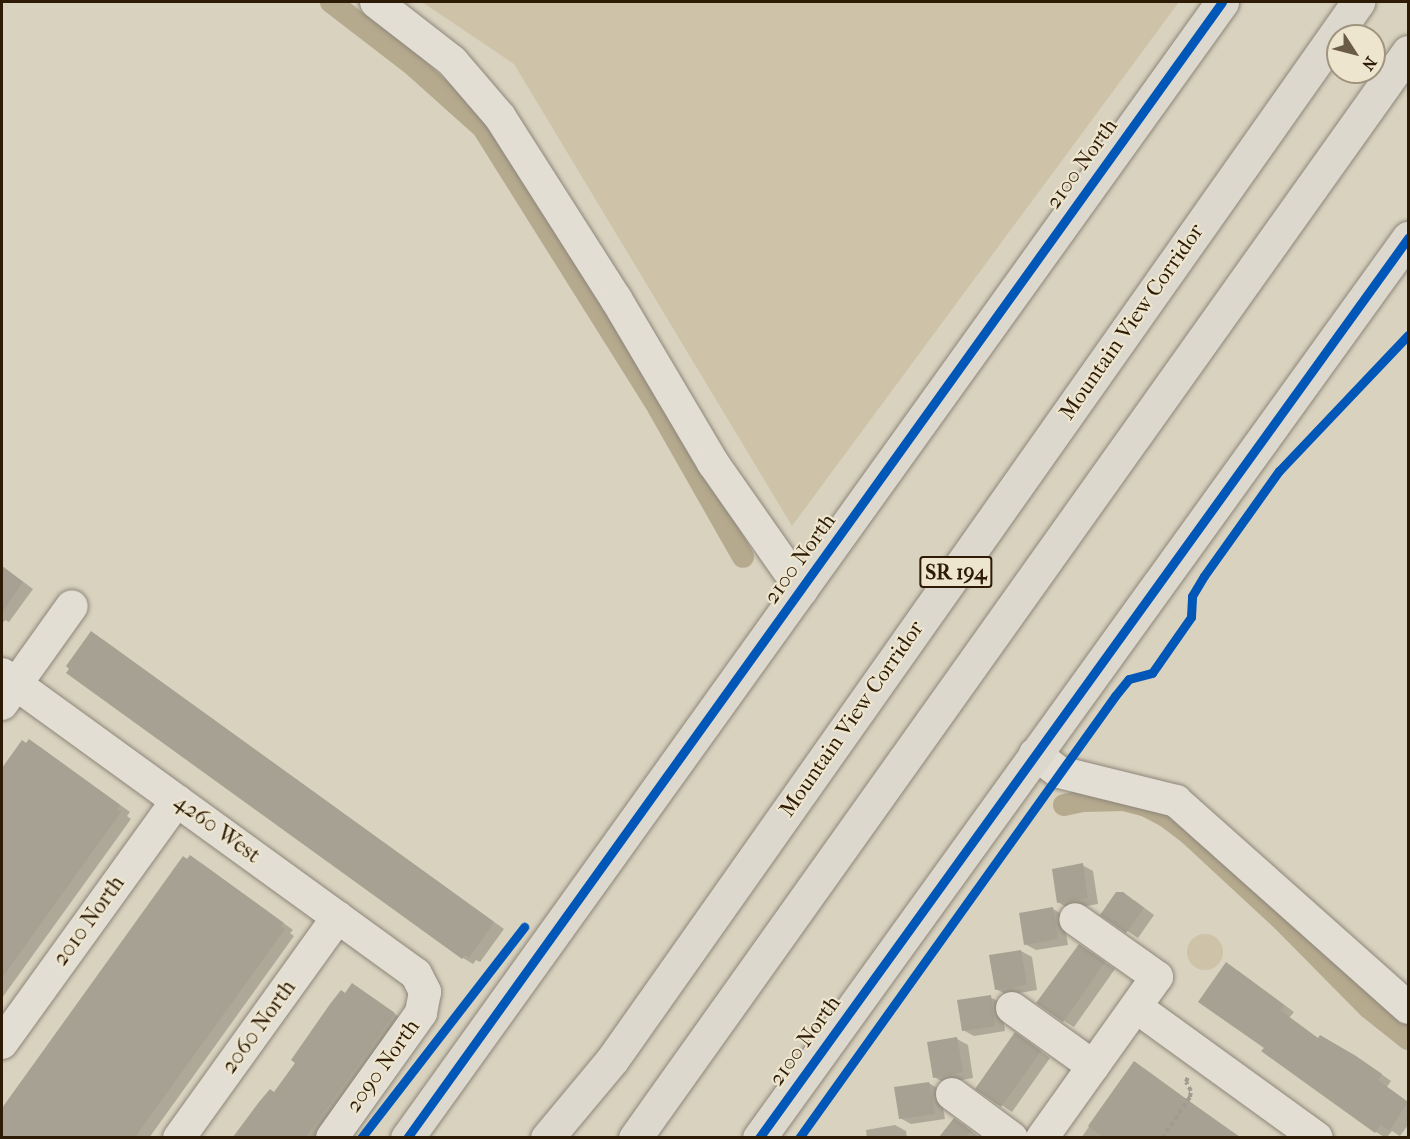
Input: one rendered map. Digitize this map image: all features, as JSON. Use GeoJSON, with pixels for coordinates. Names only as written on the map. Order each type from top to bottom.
{"type":"FeatureCollection","features":[{"type":"Feature","properties":{"kind":"main road","name":"2100 North"},"geometry":{"type":"LineString","coordinates":[[407,1137],[802,590],[1222,2]]}},
{"type":"Feature","properties":{"kind":"main road","name":"Mountain View Corridor"},"geometry":{"type":"LineString","coordinates":[[547,1137],[612,1060],[1358,2]]}},
{"type":"Feature","properties":{"kind":"main road","name":"SR 194"},"geometry":{"type":"LineString","coordinates":[[635,1137],[1408,52]]}},
{"type":"Feature","properties":{"kind":"main road","name":"2100 North"},"geometry":{"type":"LineString","coordinates":[[759,1137],[1408,238]]}},
{"type":"Feature","properties":{"kind":"street"},"geometry":{"type":"LineString","coordinates":[[376,2],[452,61],[500,117],[616,298],[713,463],[802,590]]}},
{"type":"Feature","properties":{"kind":"street"},"geometry":{"type":"LineString","coordinates":[[6,687],[72,606]]}},
{"type":"Feature","properties":{"kind":"street","name":"4260 West"},"geometry":{"type":"LineString","coordinates":[[6,687],[177,800],[409,967],[422,982],[425,992]]}},
{"type":"Feature","properties":{"kind":"street"},"geometry":{"type":"LineString","coordinates":[[1035,754],[1059,772],[1176,801],[1408,1008]]}},
{"type":"Feature","properties":{"kind":"street","name":"2010 North"},"geometry":{"type":"LineString","coordinates":[[2,1043],[177,800]]}},
{"type":"Feature","properties":{"kind":"street","name":"2060 North"},"geometry":{"type":"LineString","coordinates":[[179,1137],[338,917]]}},
{"type":"Feature","properties":{"kind":"street"},"geometry":{"type":"LineString","coordinates":[[1042,1137],[1157,977],[1075,919]]}},
{"type":"Feature","properties":{"kind":"street","name":"2090 North"},"geometry":{"type":"LineString","coordinates":[[332,1137],[415,1022],[425,1003],[425,992]]}},
{"type":"Feature","properties":{"kind":"street"},"geometry":{"type":"LineString","coordinates":[[1136,1007],[1285,1128],[1317,1137]]}},
{"type":"Feature","properties":{"kind":"street"},"geometry":{"type":"LineString","coordinates":[[1012,1008],[1093,1066]]}},
{"type":"Feature","properties":{"kind":"street"},"geometry":{"type":"LineString","coordinates":[[952,1094],[1012,1137]]}},
{"type":"Feature","properties":{"kind":"path"},"geometry":{"type":"LineString","coordinates":[[1162,1137],[1190,1097],[1191,1091],[1186,1082],[1192,1071]]}},
{"type":"Feature","properties":{"kind":"shaded area"},"geometry":{"type":"Polygon","coordinates":[[[422,2],[1179,2],[792,526],[514,64],[422,2]]]}},
{"type":"Feature","properties":{"kind":"shaded area"},"geometry":{"type":"Polygon","coordinates":[[[1205,934],[1218,939],[1223,952],[1218,965],[1205,970],[1192,965],[1187,952],[1192,939],[1205,934]]]}},
{"type":"Feature","properties":{"kind":"building"},"geometry":{"type":"Polygon","coordinates":[[[2,566],[23,582],[2,612],[2,566]]]}},
{"type":"Feature","properties":{"kind":"building"},"geometry":{"type":"Polygon","coordinates":[[[91,631],[494,922],[469,958],[465,955],[462,959],[66,673],[69,669],[66,666],[91,631]]]}},
{"type":"Feature","properties":{"kind":"building"},"geometry":{"type":"Polygon","coordinates":[[[29,739],[120,805],[117,809],[121,812],[2,978],[2,768],[22,740],[26,743],[29,739]]]}},
{"type":"Feature","properties":{"kind":"building"},"geometry":{"type":"Polygon","coordinates":[[[190,855],[284,923],[281,926],[285,929],[135,1137],[2,1137],[2,1108],[183,856],[187,859],[190,855]]]}},
{"type":"Feature","properties":{"kind":"building"},"geometry":{"type":"Polygon","coordinates":[[[1083,863],[1088,898],[1057,903],[1052,869],[1083,863]]]}},
{"type":"Feature","properties":{"kind":"building"},"geometry":{"type":"Polygon","coordinates":[[[1116,892],[1123,892],[1144,908],[1126,933],[1100,915],[1116,892]]]}},
{"type":"Feature","properties":{"kind":"building"},"geometry":{"type":"Polygon","coordinates":[[[1053,907],[1058,939],[1024,945],[1019,913],[1053,907]]]}},
{"type":"Feature","properties":{"kind":"building"},"geometry":{"type":"Polygon","coordinates":[[[1079,944],[1105,962],[1063,1022],[1036,1003],[1079,944]]]}},
{"type":"Feature","properties":{"kind":"building"},"geometry":{"type":"Polygon","coordinates":[[[1021,950],[1027,985],[995,990],[989,955],[1021,950]]]}},
{"type":"Feature","properties":{"kind":"building"},"geometry":{"type":"Polygon","coordinates":[[[1226,962],[1284,1005],[1280,1010],[1318,1038],[1320,1035],[1382,1074],[1378,1080],[1408,1102],[1389,1131],[1381,1125],[1375,1133],[1261,1051],[1264,1048],[1198,1002],[1226,962]]]}},
{"type":"Feature","properties":{"kind":"building"},"geometry":{"type":"Polygon","coordinates":[[[352,983],[395,1013],[306,1137],[233,1137],[270,1089],[274,1092],[295,1063],[291,1060],[330,1004],[341,990],[345,993],[352,983]]]}},
{"type":"Feature","properties":{"kind":"building"},"geometry":{"type":"Polygon","coordinates":[[[991,995],[995,1026],[962,1031],[957,1000],[991,995]]]}},
{"type":"Feature","properties":{"kind":"building"},"geometry":{"type":"Polygon","coordinates":[[[1015,1032],[1041,1051],[1001,1107],[975,1089],[1015,1032]]]}},
{"type":"Feature","properties":{"kind":"building"},"geometry":{"type":"Polygon","coordinates":[[[957,1037],[963,1072],[933,1078],[927,1042],[957,1037]]]}},
{"type":"Feature","properties":{"kind":"building"},"geometry":{"type":"Polygon","coordinates":[[[1134,1061],[1240,1137],[1103,1137],[1088,1126],[1134,1061]]]}},
{"type":"Feature","properties":{"kind":"building"},"geometry":{"type":"Polygon","coordinates":[[[929,1082],[935,1114],[899,1119],[894,1087],[929,1082]]]}},
{"type":"Feature","properties":{"kind":"building"},"geometry":{"type":"Polygon","coordinates":[[[954,1118],[971,1131],[966,1137],[939,1137],[954,1118]]]}},
{"type":"Feature","properties":{"kind":"waterway"},"geometry":{"type":"LineString","coordinates":[[331,2],[414,66],[483,128],[659,409],[743,557]]}},
{"type":"Feature","properties":{"kind":"waterway"},"geometry":{"type":"LineString","coordinates":[[1064,805],[1083,801],[1124,800],[1146,806],[1164,815],[1188,833],[1282,920],[1369,1008],[1408,1039]]}},
{"type":"Feature","properties":{"kind":"cycle path"},"geometry":{"type":"LineString","coordinates":[[407,1138],[1222,2]]}},
{"type":"Feature","properties":{"kind":"cycle path"},"geometry":{"type":"LineString","coordinates":[[759,1138],[1408,238]]}},
{"type":"Feature","properties":{"kind":"cycle path"},"geometry":{"type":"LineString","coordinates":[[799,1138],[1115,696],[1129,679],[1152,673],[1191,617],[1192,596],[1204,576],[1279,471],[1408,335]]}},
{"type":"Feature","properties":{"kind":"cycle path"},"geometry":{"type":"LineString","coordinates":[[361,1138],[524,927]]}}]}
